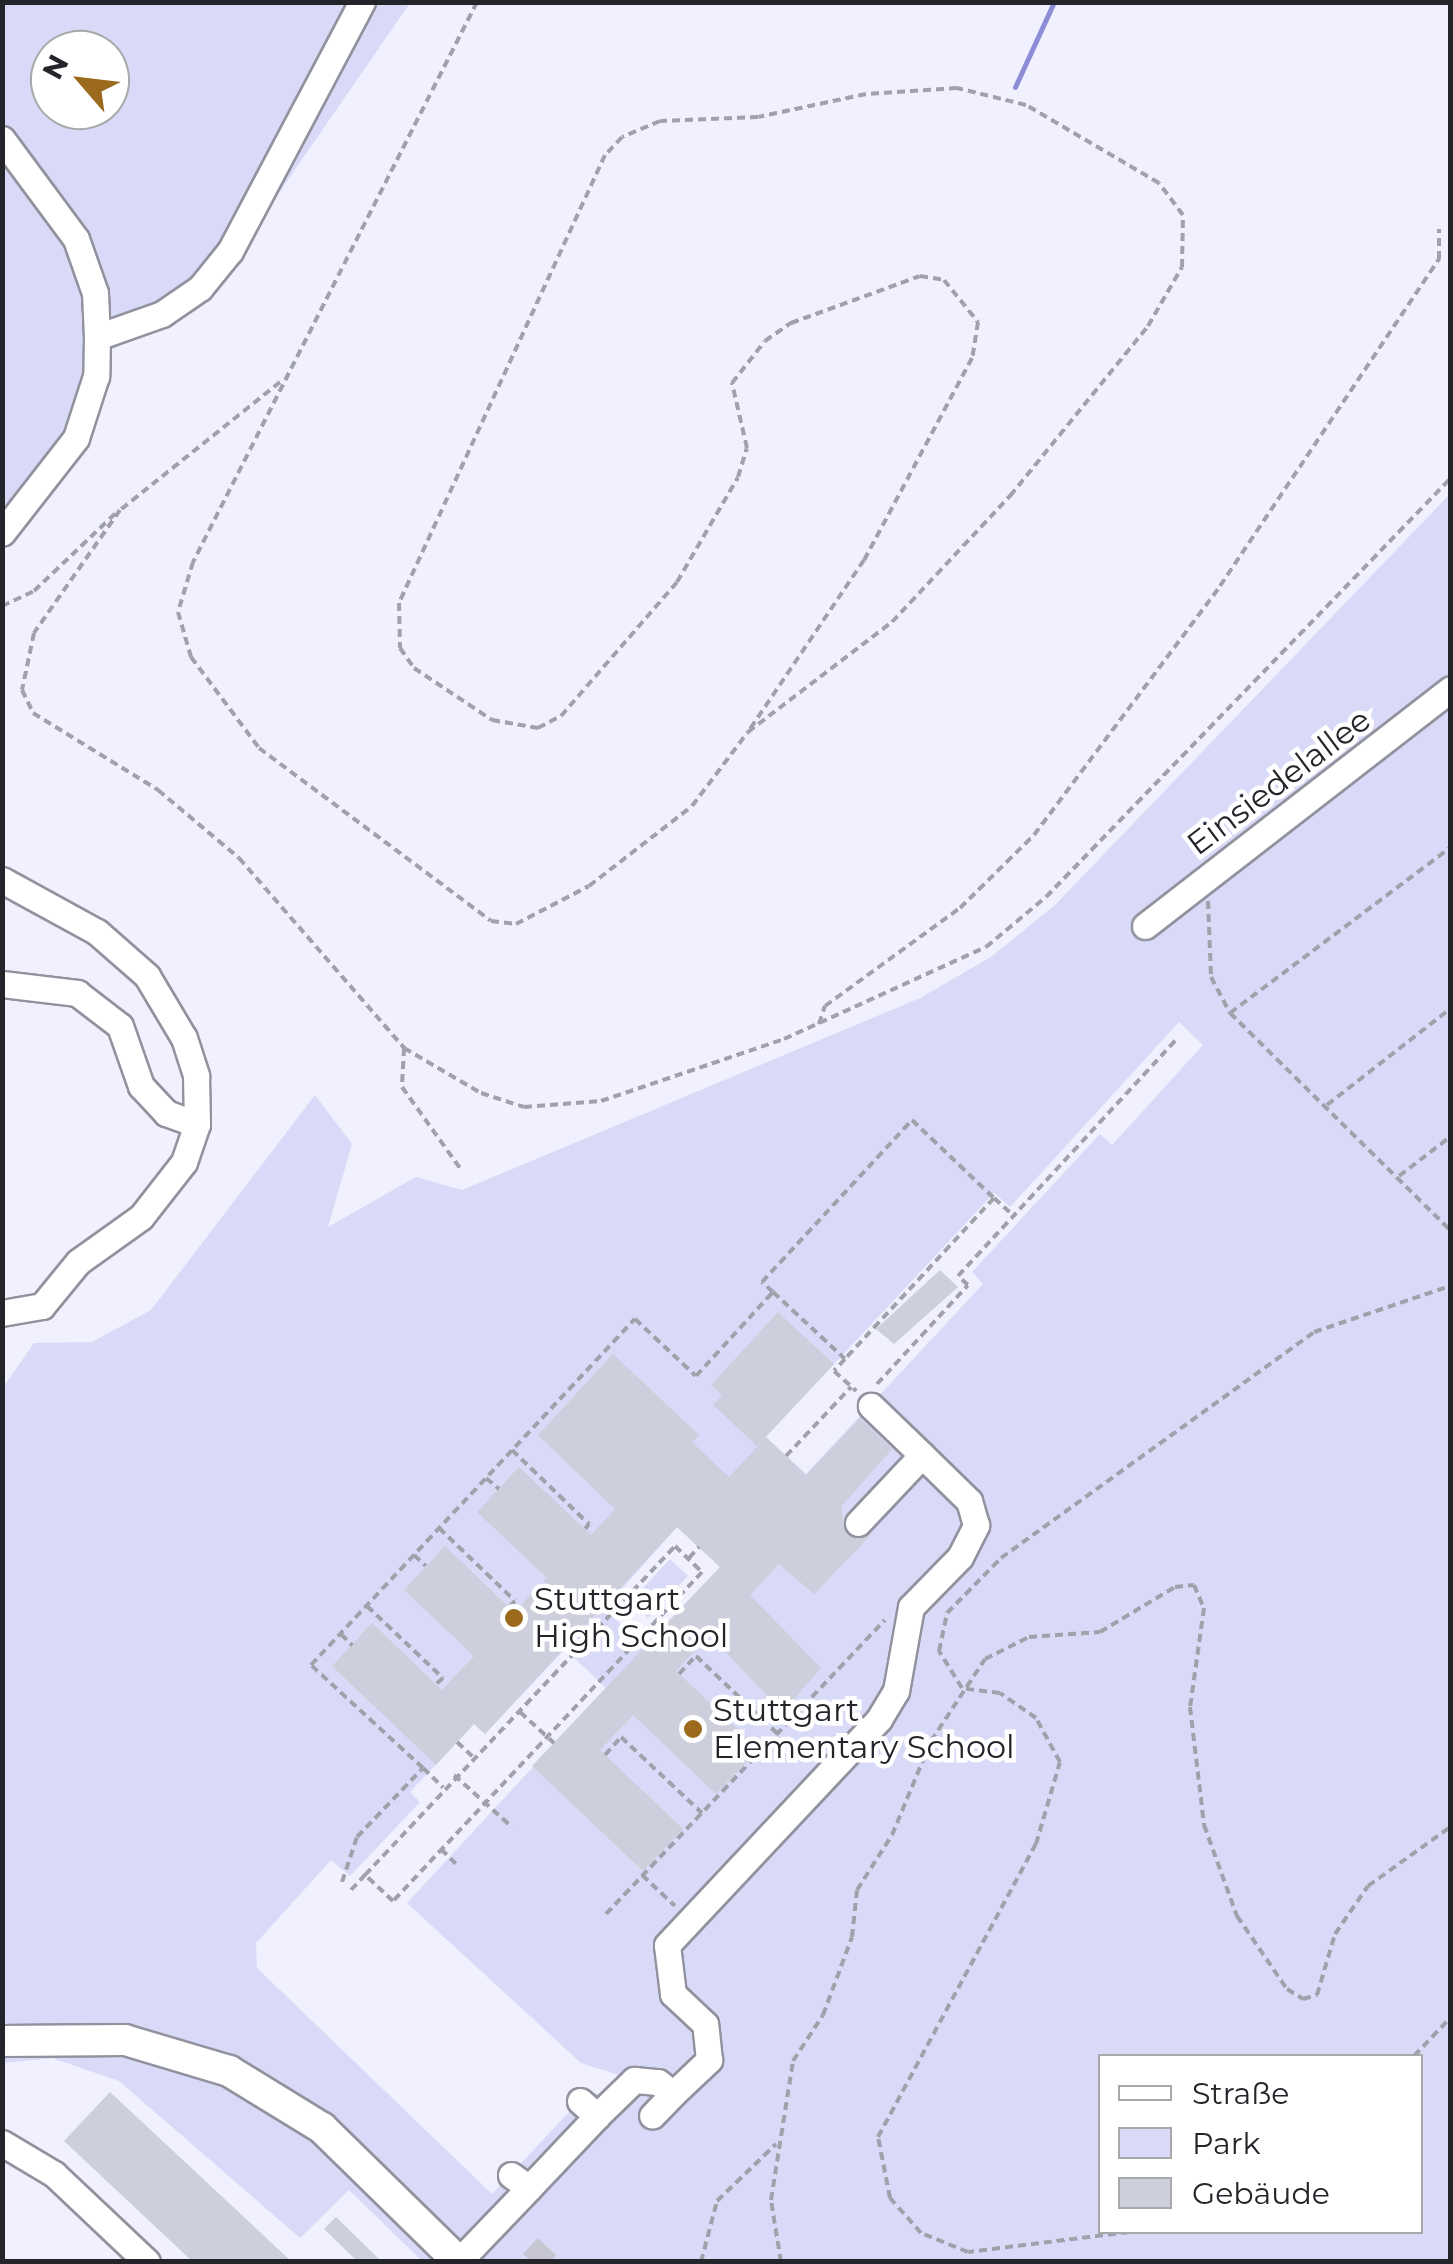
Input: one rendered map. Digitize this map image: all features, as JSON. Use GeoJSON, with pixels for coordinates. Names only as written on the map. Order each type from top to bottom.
{"type":"FeatureCollection","features":[{"type":"Feature","properties":{"kind":"main road"},"geometry":{"type":"LineString","coordinates":[[2,2041],[125,2040],[229,2071],[322,2128],[459,2261]]}},
{"type":"Feature","properties":{"kind":"street"},"geometry":{"type":"LineString","coordinates":[[97,337],[162,314],[200,288],[230,251],[362,2]]}},
{"type":"Feature","properties":{"kind":"street"},"geometry":{"type":"LineString","coordinates":[[2,139],[76,239],[95,294],[97,337],[96,376],[76,438],[2,533]]}},
{"type":"Feature","properties":{"kind":"street","name":"Einsiedelallee"},"geometry":{"type":"LineString","coordinates":[[1145,926],[1450,688]]}},
{"type":"Feature","properties":{"kind":"street"},"geometry":{"type":"LineString","coordinates":[[2,880],[97,932],[147,976],[184,1038],[196,1076],[197,1124],[184,1162],[141,1217],[78,1262],[42,1306],[2,1314]]}},
{"type":"Feature","properties":{"kind":"street"},"geometry":{"type":"LineString","coordinates":[[2,984],[78,993],[120,1026],[140,1086],[166,1113],[197,1124]]}},
{"type":"Feature","properties":{"kind":"street"},"geometry":{"type":"LineString","coordinates":[[652,2116],[709,2060],[705,2024],[673,1994],[667,1945],[879,1719],[896,1691],[911,1607],[960,1557],[976,1525],[969,1501],[871,1406]]}},
{"type":"Feature","properties":{"kind":"street"},"geometry":{"type":"LineString","coordinates":[[858,1523],[922,1455]]}},
{"type":"Feature","properties":{"kind":"street"},"geometry":{"type":"LineString","coordinates":[[459,2261],[520,2182],[588,2109],[634,2080],[658,2082],[673,2094]]}},
{"type":"Feature","properties":{"kind":"street"},"geometry":{"type":"LineString","coordinates":[[2,2144],[54,2174],[147,2262]]}},
{"type":"Feature","properties":{"kind":"path"},"geometry":{"type":"LineString","coordinates":[[477,2],[284,379],[181,592],[191,658],[259,748],[466,910],[516,924],[589,886],[692,806],[748,732],[864,560],[972,358],[978,322],[944,280],[892,281],[791,324],[743,361],[732,383],[747,448],[720,520],[561,716],[538,728],[512,727],[414,668],[400,648],[396,621],[418,556],[596,173],[622,137],[660,120],[758,117],[916,86],[1026,105],[1159,183],[1177,203],[1187,245],[1174,287],[1088,404],[892,622],[748,732]]}},
{"type":"Feature","properties":{"kind":"path"},"geometry":{"type":"LineString","coordinates":[[820,1024],[825,1006],[960,908],[1034,835],[1220,586],[1428,276],[1439,259],[1439,229]]}},
{"type":"Feature","properties":{"kind":"path"},"geometry":{"type":"LineString","coordinates":[[2,606],[34,591],[120,510],[284,379]]}},
{"type":"Feature","properties":{"kind":"path"},"geometry":{"type":"LineString","coordinates":[[120,510],[34,634],[22,690],[33,712],[194,818],[282,904],[404,1048],[481,1094],[524,1107],[562,1107],[601,1101],[820,1024],[986,947],[1046,897],[1450,480]]}},
{"type":"Feature","properties":{"kind":"path"},"geometry":{"type":"LineString","coordinates":[[1230,1013],[1450,848]]}},
{"type":"Feature","properties":{"kind":"path"},"geometry":{"type":"LineString","coordinates":[[1201,883],[1212,914],[1211,976],[1230,1013],[1327,1104],[1450,1230]]}},
{"type":"Feature","properties":{"kind":"path"},"geometry":{"type":"LineString","coordinates":[[1327,1104],[1450,1010]]}},
{"type":"Feature","properties":{"kind":"path"},"geometry":{"type":"LineString","coordinates":[[994,1198],[834,1370],[864,1398],[968,1285],[958,1276],[1176,1040]]}},
{"type":"Feature","properties":{"kind":"path"},"geometry":{"type":"LineString","coordinates":[[404,1048],[402,1087],[460,1168]]}},
{"type":"Feature","properties":{"kind":"path"},"geometry":{"type":"LineString","coordinates":[[845,1359],[762,1282],[912,1120],[1014,1216]]}},
{"type":"Feature","properties":{"kind":"path"},"geometry":{"type":"LineString","coordinates":[[1398,1177],[1450,1137]]}},
{"type":"Feature","properties":{"kind":"path"},"geometry":{"type":"LineString","coordinates":[[962,1688],[939,1650],[947,1613],[1001,1558],[1314,1332],[1450,1286]]}},
{"type":"Feature","properties":{"kind":"path"},"geometry":{"type":"LineString","coordinates":[[443,1786],[311,1665],[635,1319],[696,1376],[774,1292]]}},
{"type":"Feature","properties":{"kind":"path"},"geometry":{"type":"LineString","coordinates":[[786,1456],[851,1387]]}},
{"type":"Feature","properties":{"kind":"path"},"geometry":{"type":"LineString","coordinates":[[512,1450],[589,1524],[584,1529]]}},
{"type":"Feature","properties":{"kind":"path"},"geometry":{"type":"LineString","coordinates":[[486,1478],[499,1489]]}},
{"type":"Feature","properties":{"kind":"path"},"geometry":{"type":"LineString","coordinates":[[439,1528],[516,1600],[509,1607]]}},
{"type":"Feature","properties":{"kind":"path"},"geometry":{"type":"LineString","coordinates":[[351,1890],[443,1786],[520,1712],[675,1546],[702,1572],[392,1900],[366,1875]]}},
{"type":"Feature","properties":{"kind":"path"},"geometry":{"type":"LineString","coordinates":[[688,1559],[699,1547]]}},
{"type":"Feature","properties":{"kind":"path"},"geometry":{"type":"LineString","coordinates":[[414,1555],[426,1566]]}},
{"type":"Feature","properties":{"kind":"path"},"geometry":{"type":"LineString","coordinates":[[781,2262],[772,2200],[793,2060],[824,2016],[852,1937],[858,1890],[962,1688],[985,1659],[1029,1637],[1100,1632],[1175,1587],[1194,1585],[1204,1608],[1190,1707],[1204,1825],[1237,1916],[1287,1989],[1303,1999],[1317,1995],[1335,1934],[1368,1886],[1450,1827]]}},
{"type":"Feature","properties":{"kind":"path"},"geometry":{"type":"LineString","coordinates":[[367,1606],[443,1678],[436,1684]]}},
{"type":"Feature","properties":{"kind":"path"},"geometry":{"type":"LineString","coordinates":[[341,1634],[352,1645]]}},
{"type":"Feature","properties":{"kind":"path"},"geometry":{"type":"LineString","coordinates":[[606,1914],[866,1640]]}},
{"type":"Feature","properties":{"kind":"path"},"geometry":{"type":"LineString","coordinates":[[679,1674],[696,1656],[778,1734]]}},
{"type":"Feature","properties":{"kind":"path"},"geometry":{"type":"LineString","coordinates":[[962,1688],[1000,1693],[1036,1718],[1060,1762],[1036,1844],[878,2137],[890,2198],[921,2233],[968,2252],[1113,2234]]}},
{"type":"Feature","properties":{"kind":"path"},"geometry":{"type":"LineString","coordinates":[[520,1712],[554,1743]]}},
{"type":"Feature","properties":{"kind":"path"},"geometry":{"type":"LineString","coordinates":[[605,1754],[622,1737],[703,1814]]}},
{"type":"Feature","properties":{"kind":"path"},"geometry":{"type":"LineString","coordinates":[[457,1742],[472,1756]]}},
{"type":"Feature","properties":{"kind":"path"},"geometry":{"type":"LineString","coordinates":[[342,1882],[357,1837],[422,1768]]}},
{"type":"Feature","properties":{"kind":"path"},"geometry":{"type":"LineString","coordinates":[[454,1775],[512,1827]]}},
{"type":"Feature","properties":{"kind":"path"},"geometry":{"type":"LineString","coordinates":[[440,1849],[459,1867]]}},
{"type":"Feature","properties":{"kind":"path"},"geometry":{"type":"LineString","coordinates":[[642,1875],[683,1914]]}},
{"type":"Feature","properties":{"kind":"path"},"geometry":{"type":"LineString","coordinates":[[1416,2054],[1450,2018]]}},
{"type":"Feature","properties":{"kind":"path"},"geometry":{"type":"LineString","coordinates":[[701,2262],[717,2201],[778,2142]]}},
{"type":"Feature","properties":{"kind":"green space"},"geometry":{"type":"Polygon","coordinates":[[[3,3],[410,3],[236,255],[165,324],[109,351],[49,492],[3,550],[3,3]]]}},
{"type":"Feature","properties":{"kind":"green space"},"geometry":{"type":"Polygon","coordinates":[[[1450,494],[1450,2261],[422,2261],[349,2190],[300,2238],[119,2081],[52,2058],[3,2063],[2,1389],[34,1343],[92,1342],[151,1310],[315,1095],[352,1144],[328,1227],[416,1177],[462,1190],[920,998],[991,957],[1055,905],[1450,494]],[[1179,1022],[1010,1207],[994,1193],[766,1437],[806,1474],[983,1284],[972,1272],[1100,1134],[1112,1145],[1203,1045],[1179,1022]],[[677,1527],[604,1609],[645,1646],[720,1567],[677,1527]],[[565,1649],[485,1734],[474,1724],[410,1792],[420,1802],[350,1876],[331,1860],[256,1943],[257,1968],[492,2194],[587,2093],[600,2094],[619,2075],[581,2063],[407,1903],[606,1688],[565,1649]]]}},
{"type":"Feature","properties":{"kind":"green space"},"geometry":{"type":"Polygon","coordinates":[[[670,1559],[688,1576],[648,1618],[630,1602],[670,1559]]]}},
{"type":"Feature","properties":{"kind":"building"},"geometry":{"type":"Polygon","coordinates":[[[940,1270],[958,1287],[894,1344],[876,1329],[940,1270]]]}},
{"type":"Feature","properties":{"kind":"building"},"geometry":{"type":"Polygon","coordinates":[[[778,1312],[834,1364],[757,1446],[713,1405],[722,1395],[711,1385],[778,1312]]]}},
{"type":"Feature","properties":{"kind":"building"},"geometry":{"type":"Polygon","coordinates":[[[613,1354],[699,1435],[692,1442],[729,1477],[766,1437],[806,1475],[860,1418],[892,1449],[841,1507],[846,1534],[870,1536],[814,1594],[779,1564],[750,1595],[821,1668],[783,1712],[709,1635],[676,1671],[759,1749],[716,1794],[633,1715],[600,1750],[683,1829],[643,1871],[532,1766],[720,1567],[677,1527],[485,1734],[474,1724],[436,1765],[332,1666],[372,1623],[442,1690],[474,1656],[404,1590],[445,1546],[514,1612],[547,1578],[477,1512],[519,1467],[591,1535],[615,1509],[538,1435],[613,1354]]]}},
{"type":"Feature","properties":{"kind":"building"},"geometry":{"type":"Polygon","coordinates":[[[110,2092],[292,2262],[193,2262],[64,2141],[110,2092]]]}},
{"type":"Feature","properties":{"kind":"building"},"geometry":{"type":"Polygon","coordinates":[[[336,2217],[382,2262],[358,2262],[324,2229],[336,2217]]]}},
{"type":"Feature","properties":{"kind":"waterway"},"geometry":{"type":"LineString","coordinates":[[1015,87],[1054,2]]}},
{"type":"Feature","properties":{"kind":"tunnel"},"geometry":{"type":"LineString","coordinates":[[532,2262],[547,2246]]}},
{"type":"Feature","properties":{"kind":"place","name":"Stuttgart High School"},"geometry":{"type":"Point","coordinates":[514,1618]}},
{"type":"Feature","properties":{"kind":"place","name":"Stuttgart Elementary School"},"geometry":{"type":"Point","coordinates":[693,1729]}}]}
